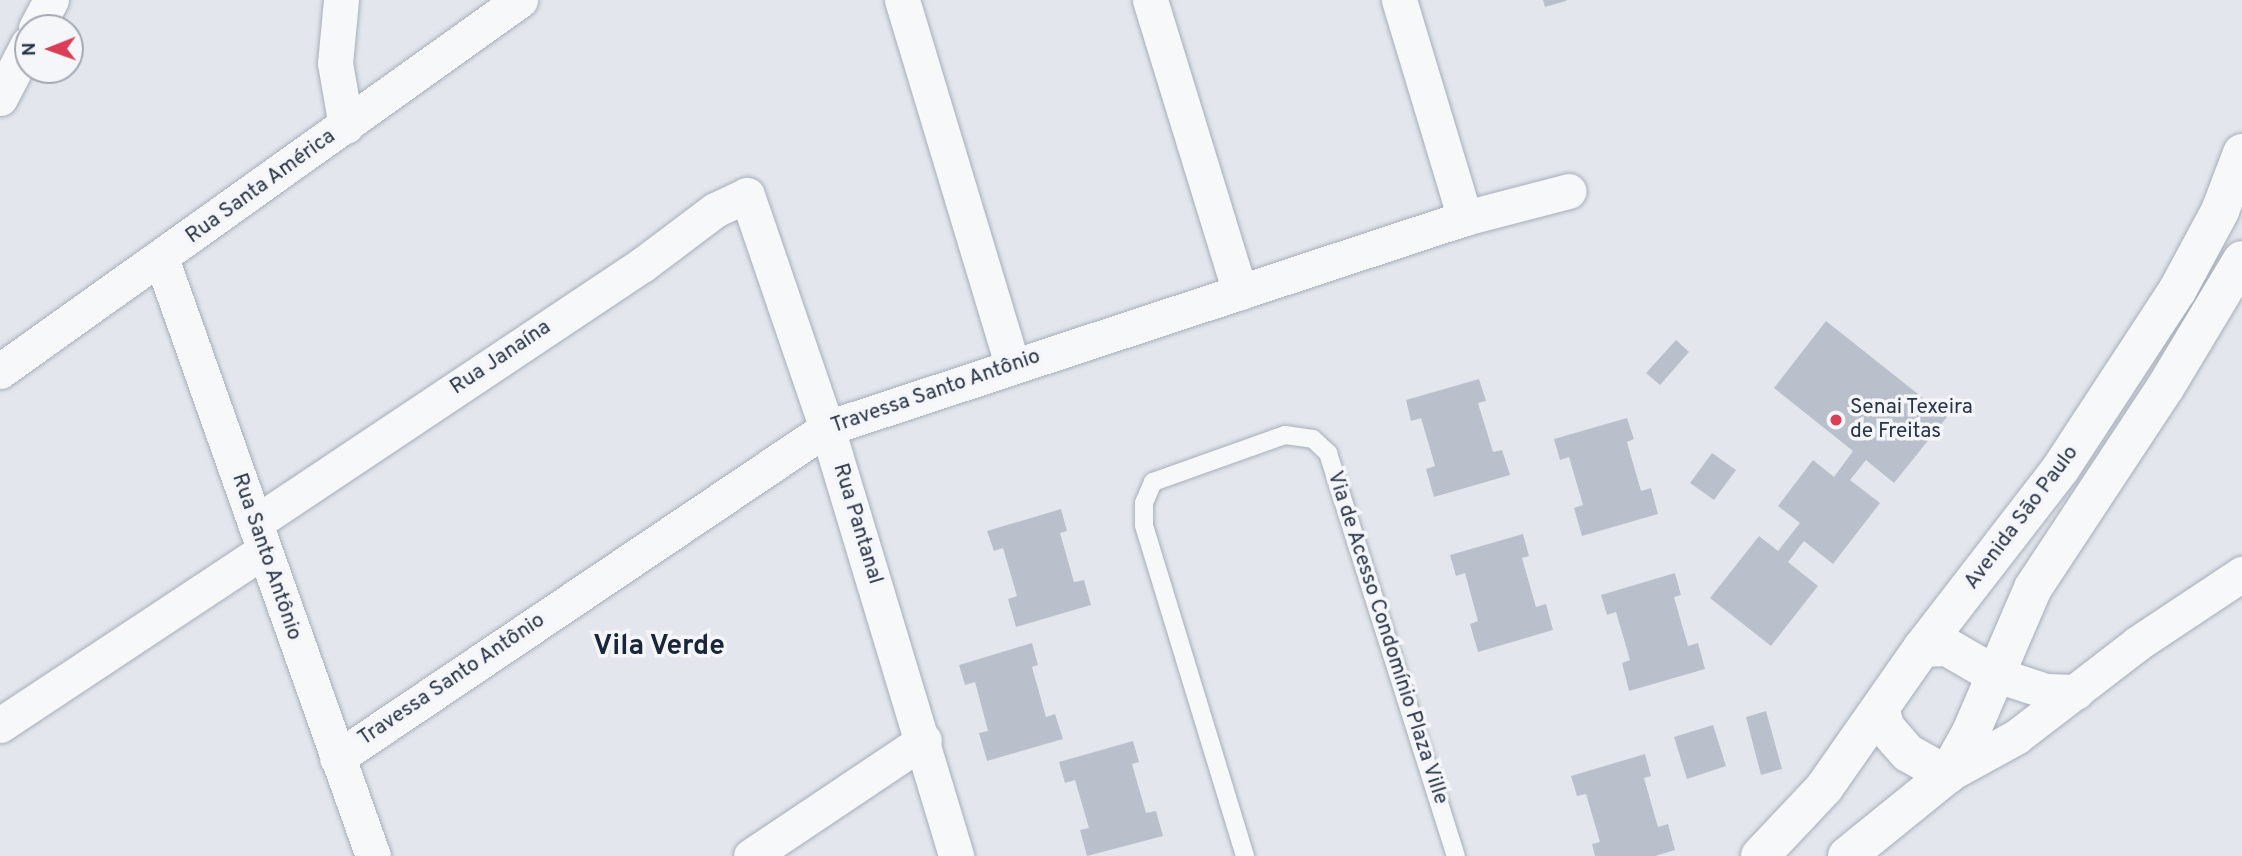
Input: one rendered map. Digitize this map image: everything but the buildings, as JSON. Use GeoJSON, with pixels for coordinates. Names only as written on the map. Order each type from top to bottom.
{"type":"FeatureCollection","features":[{"type":"Feature","properties":{"kind":"street"},"geometry":{"type":"LineString","coordinates":[[341,0],[335,63],[346,126]]}},
{"type":"Feature","properties":{"kind":"street","name":"Rua Santa América"},"geometry":{"type":"LineString","coordinates":[[0,371],[520,0]]}},
{"type":"Feature","properties":{"kind":"street"},"geometry":{"type":"LineString","coordinates":[[902,0],[1012,364]]}},
{"type":"Feature","properties":{"kind":"street"},"geometry":{"type":"LineString","coordinates":[[1150,0],[1240,292]]}},
{"type":"Feature","properties":{"kind":"street"},"geometry":{"type":"LineString","coordinates":[[1398,0],[1465,218]]}},
{"type":"Feature","properties":{"kind":"street"},"geometry":{"type":"LineString","coordinates":[[0,98],[14,71]]}},
{"type":"Feature","properties":{"kind":"street","name":"Avenida São Paulo"},"geometry":{"type":"LineString","coordinates":[[1760,856],[1788,831],[1881,712],[1922,648],[2061,468],[2130,365],[2220,211],[2242,153]]}},
{"type":"Feature","properties":{"kind":"street","name":"Travessa Santo Antônio"},"geometry":{"type":"LineString","coordinates":[[337,758],[827,428],[1012,364],[1465,218],[1569,191]]}},
{"type":"Feature","properties":{"kind":"street","name":"Rua Pantanal"},"geometry":{"type":"LineString","coordinates":[[747,195],[827,428],[924,740],[956,856]]}},
{"type":"Feature","properties":{"kind":"street","name":"Rua Janaína"},"geometry":{"type":"LineString","coordinates":[[0,725],[715,210],[747,195]]}},
{"type":"Feature","properties":{"kind":"street","name":"Rua Santo Antônio"},"geometry":{"type":"LineString","coordinates":[[161,258],[373,856]]}},
{"type":"Feature","properties":{"kind":"street","name":"Avenida São Paulo"},"geometry":{"type":"LineString","coordinates":[[1847,856],[1947,775],[1971,732],[2033,588],[2187,354],[2242,260]]}},
{"type":"Feature","properties":{"kind":"street"},"geometry":{"type":"LineString","coordinates":[[1881,712],[1886,728],[1908,753],[1947,775],[2016,737],[2242,574]]}},
{"type":"Feature","properties":{"kind":"street"},"geometry":{"type":"LineString","coordinates":[[1922,648],[1947,647],[1994,674],[2046,691],[2076,692]]}},
{"type":"Feature","properties":{"kind":"street"},"geometry":{"type":"LineString","coordinates":[[751,856],[924,740]]}},
{"type":"Feature","properties":{"kind":"lane","name":"Via de Acesso Condomínio Plaza Ville"},"geometry":{"type":"LineString","coordinates":[[1245,856],[1144,525],[1144,503],[1153,482],[1285,435],[1313,439],[1328,453],[1456,856]]}},
{"type":"Feature","properties":{"kind":"place","name":"Senai Texeira de Freitas"},"geometry":{"type":"Point","coordinates":[1836,420]}},
{"type":"Feature","properties":{"kind":"district","name":"Vila Verde"},"geometry":{"type":"Point","coordinates":[659,647]}}]}
